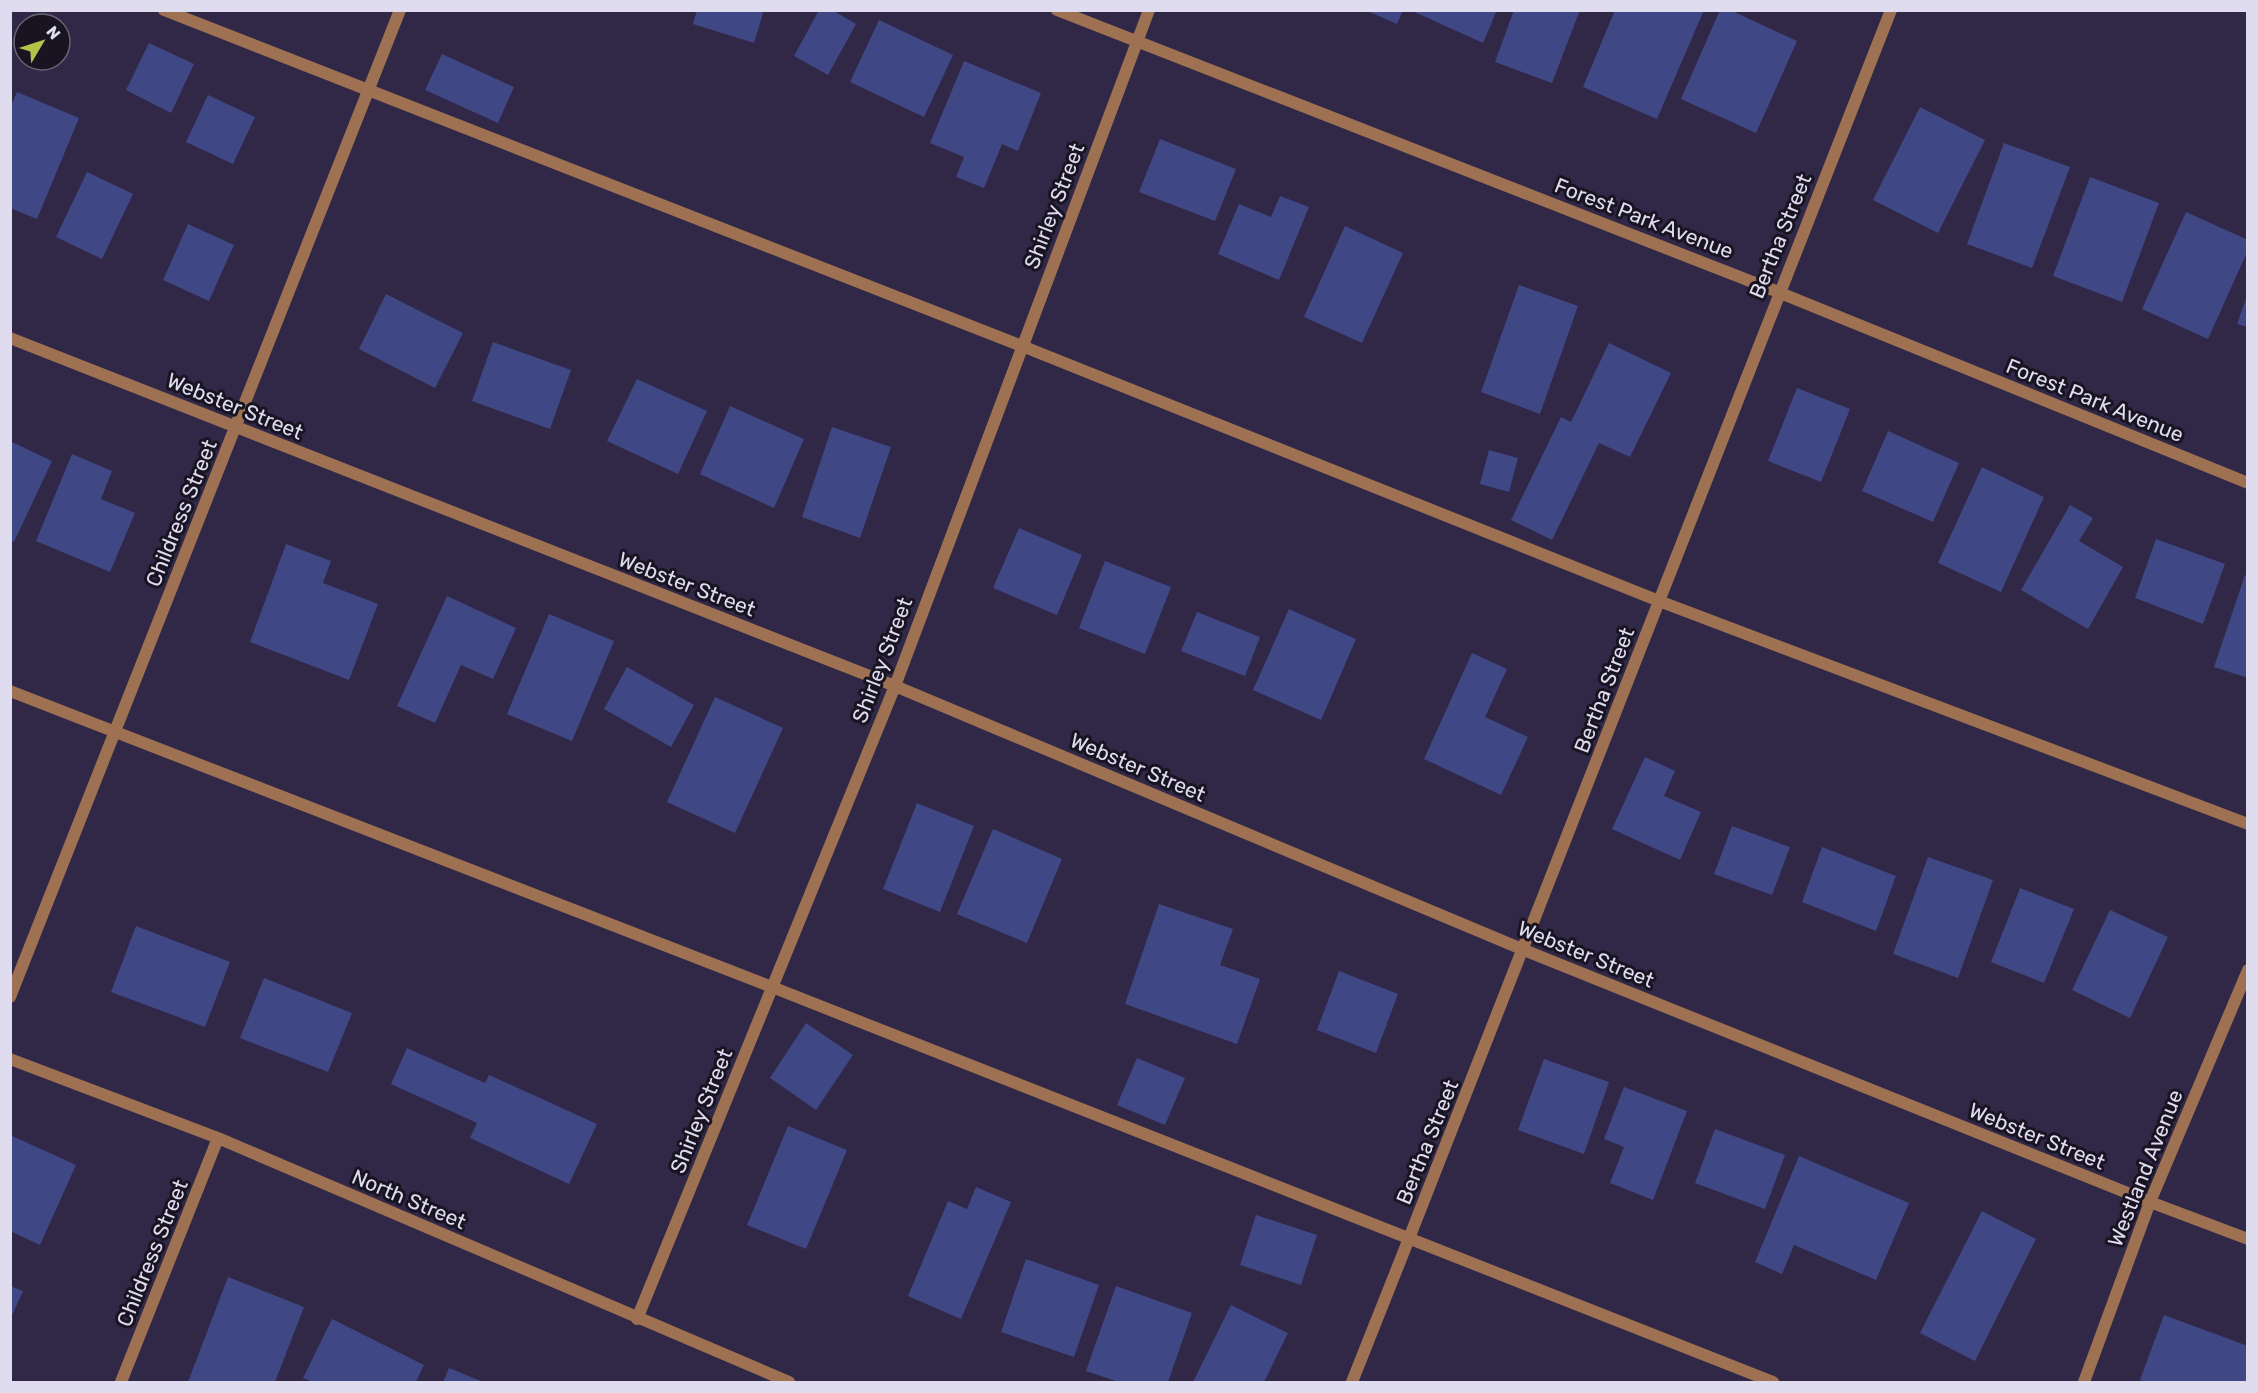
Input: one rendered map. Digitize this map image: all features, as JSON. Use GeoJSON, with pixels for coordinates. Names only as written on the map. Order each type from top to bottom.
{"type":"FeatureCollection","features":[{"type":"Feature","properties":{"kind":"street"},"geometry":{"type":"LineString","coordinates":[[164,10],[368,93],[1022,346],[1659,601],[2247,824]]}},
{"type":"Feature","properties":{"kind":"street","name":"Childress Street"},"geometry":{"type":"LineString","coordinates":[[10,997],[400,10]]}},
{"type":"Feature","properties":{"kind":"street","name":"Forest Park Avenue"},"geometry":{"type":"LineString","coordinates":[[1057,10],[1778,292],[2247,483]]}},
{"type":"Feature","properties":{"kind":"street","name":"Shirley Street"},"geometry":{"type":"LineString","coordinates":[[638,1319],[895,686],[1149,10]]}},
{"type":"Feature","properties":{"kind":"street","name":"Bertha Street"},"geometry":{"type":"LineString","coordinates":[[1352,1383],[1524,950],[1778,292],[1891,10]]}},
{"type":"Feature","properties":{"kind":"street","name":"Webster Street"},"geometry":{"type":"LineString","coordinates":[[10,338],[895,686],[1524,950],[2247,1239]]}},
{"type":"Feature","properties":{"kind":"street"},"geometry":{"type":"LineString","coordinates":[[10,691],[772,987],[1408,1241],[1773,1383]]}},
{"type":"Feature","properties":{"kind":"street","name":"Westland Avenue"},"geometry":{"type":"LineString","coordinates":[[2084,1383],[2150,1202],[2247,970]]}},
{"type":"Feature","properties":{"kind":"street","name":"North Street"},"geometry":{"type":"LineString","coordinates":[[10,1059],[218,1138],[789,1383]]}},
{"type":"Feature","properties":{"kind":"street","name":"Childress Street"},"geometry":{"type":"LineString","coordinates":[[121,1383],[218,1138]]}},
{"type":"Feature","properties":{"kind":"building"},"geometry":{"type":"Polygon","coordinates":[[[697,10],[764,10],[754,43],[693,24],[697,10]]]}},
{"type":"Feature","properties":{"kind":"building"},"geometry":{"type":"Polygon","coordinates":[[[819,10],[832,10],[856,24],[828,75],[794,56],[819,10]]]}},
{"type":"Feature","properties":{"kind":"building"},"geometry":{"type":"Polygon","coordinates":[[[1365,10],[1403,10],[1397,24],[1365,10]]]}},
{"type":"Feature","properties":{"kind":"building"},"geometry":{"type":"Polygon","coordinates":[[[1410,10],[1497,10],[1483,43],[1410,10]]]}},
{"type":"Feature","properties":{"kind":"building"},"geometry":{"type":"Polygon","coordinates":[[[1514,10],[1580,10],[1552,83],[1495,62],[1514,10]]]}},
{"type":"Feature","properties":{"kind":"building"},"geometry":{"type":"Polygon","coordinates":[[[1615,10],[1704,10],[1657,119],[1583,87],[1615,10]]]}},
{"type":"Feature","properties":{"kind":"building"},"geometry":{"type":"Polygon","coordinates":[[[1720,10],[1730,10],[1797,41],[1756,133],[1681,99],[1720,10]]]}},
{"type":"Feature","properties":{"kind":"building"},"geometry":{"type":"Polygon","coordinates":[[[879,20],[953,55],[924,117],[850,82],[879,20]]]}},
{"type":"Feature","properties":{"kind":"building"},"geometry":{"type":"Polygon","coordinates":[[[149,43],[194,64],[171,113],[126,90],[149,43]]]}},
{"type":"Feature","properties":{"kind":"building"},"geometry":{"type":"Polygon","coordinates":[[[442,54],[514,87],[498,123],[425,90],[442,54]]]}},
{"type":"Feature","properties":{"kind":"building"},"geometry":{"type":"Polygon","coordinates":[[[964,61],[1041,93],[1018,151],[1002,144],[984,188],[956,177],[964,157],[930,143],[964,61]]]}},
{"type":"Feature","properties":{"kind":"building"},"geometry":{"type":"Polygon","coordinates":[[[17,92],[79,118],[37,219],[10,208],[10,108],[17,92]]]}},
{"type":"Feature","properties":{"kind":"building"},"geometry":{"type":"Polygon","coordinates":[[[208,95],[255,117],[233,164],[186,142],[208,95]]]}},
{"type":"Feature","properties":{"kind":"building"},"geometry":{"type":"Polygon","coordinates":[[[1920,107],[1985,140],[1938,233],[1873,200],[1920,107]]]}},
{"type":"Feature","properties":{"kind":"building"},"geometry":{"type":"Polygon","coordinates":[[[1160,139],[1236,169],[1215,221],[1139,192],[1160,139]]]}},
{"type":"Feature","properties":{"kind":"building"},"geometry":{"type":"Polygon","coordinates":[[[2004,143],[2070,167],[2032,268],[1967,244],[2004,143]]]}},
{"type":"Feature","properties":{"kind":"building"},"geometry":{"type":"Polygon","coordinates":[[[87,172],[133,194],[102,259],[56,237],[87,172]]]}},
{"type":"Feature","properties":{"kind":"building"},"geometry":{"type":"Polygon","coordinates":[[[2090,177],[2159,203],[2122,302],[2053,276],[2090,177]]]}},
{"type":"Feature","properties":{"kind":"building"},"geometry":{"type":"Polygon","coordinates":[[[1280,196],[1309,207],[1279,280],[1218,254],[1239,204],[1271,217],[1280,196]]]}},
{"type":"Feature","properties":{"kind":"building"},"geometry":{"type":"Polygon","coordinates":[[[2186,212],[2248,240],[2248,250],[2208,339],[2142,309],[2186,212]]]}},
{"type":"Feature","properties":{"kind":"building"},"geometry":{"type":"Polygon","coordinates":[[[188,224],[234,245],[209,301],[163,280],[188,224]]]}},
{"type":"Feature","properties":{"kind":"building"},"geometry":{"type":"Polygon","coordinates":[[[1345,226],[1403,253],[1362,343],[1304,317],[1345,226]]]}},
{"type":"Feature","properties":{"kind":"building"},"geometry":{"type":"Polygon","coordinates":[[[1519,285],[1578,306],[1540,414],[1481,392],[1519,285]]]}},
{"type":"Feature","properties":{"kind":"building"},"geometry":{"type":"Polygon","coordinates":[[[386,294],[463,333],[435,388],[359,349],[386,294]]]}},
{"type":"Feature","properties":{"kind":"building"},"geometry":{"type":"Polygon","coordinates":[[[2248,296],[2248,327],[2237,324],[2248,296]]]}},
{"type":"Feature","properties":{"kind":"building"},"geometry":{"type":"Polygon","coordinates":[[[493,342],[571,370],[550,429],[472,401],[493,342]]]}},
{"type":"Feature","properties":{"kind":"building"},"geometry":{"type":"Polygon","coordinates":[[[1609,343],[1671,373],[1630,457],[1599,443],[1552,540],[1511,520],[1561,417],[1571,422],[1609,343]]]}},
{"type":"Feature","properties":{"kind":"building"},"geometry":{"type":"Polygon","coordinates":[[[637,379],[707,411],[678,474],[607,441],[637,379]]]}},
{"type":"Feature","properties":{"kind":"building"},"geometry":{"type":"Polygon","coordinates":[[[1797,388],[1850,409],[1821,482],[1768,461],[1797,388]]]}},
{"type":"Feature","properties":{"kind":"building"},"geometry":{"type":"Polygon","coordinates":[[[730,406],[804,439],[774,508],[700,474],[730,406]]]}},
{"type":"Feature","properties":{"kind":"building"},"geometry":{"type":"Polygon","coordinates":[[[832,427],[891,447],[860,538],[802,517],[832,427]]]}},
{"type":"Feature","properties":{"kind":"building"},"geometry":{"type":"Polygon","coordinates":[[[1888,431],[1959,463],[1933,522],[1862,491],[1888,431]]]}},
{"type":"Feature","properties":{"kind":"building"},"geometry":{"type":"Polygon","coordinates":[[[10,441],[52,461],[14,542],[10,540],[10,441]]]}},
{"type":"Feature","properties":{"kind":"building"},"geometry":{"type":"Polygon","coordinates":[[[1489,450],[1518,458],[1509,492],[1480,484],[1489,450]]]}},
{"type":"Feature","properties":{"kind":"building"},"geometry":{"type":"Polygon","coordinates":[[[72,454],[112,471],[101,499],[135,513],[110,572],[36,541],[72,454]]]}},
{"type":"Feature","properties":{"kind":"building"},"geometry":{"type":"Polygon","coordinates":[[[1982,467],[2044,497],[2001,592],[1938,563],[1982,467]]]}},
{"type":"Feature","properties":{"kind":"building"},"geometry":{"type":"Polygon","coordinates":[[[2070,505],[2093,518],[2079,541],[2123,567],[2088,629],[2021,590],[2070,505]]]}},
{"type":"Feature","properties":{"kind":"building"},"geometry":{"type":"Polygon","coordinates":[[[1019,528],[1082,555],[1057,615],[993,588],[1019,528]]]}},
{"type":"Feature","properties":{"kind":"building"},"geometry":{"type":"Polygon","coordinates":[[[2156,539],[2225,564],[2203,624],[2135,598],[2156,539]]]}},
{"type":"Feature","properties":{"kind":"building"},"geometry":{"type":"Polygon","coordinates":[[[286,544],[331,561],[323,583],[378,604],[349,680],[250,642],[286,544]]]}},
{"type":"Feature","properties":{"kind":"building"},"geometry":{"type":"Polygon","coordinates":[[[1105,561],[1171,587],[1145,654],[1079,628],[1105,561]]]}},
{"type":"Feature","properties":{"kind":"building"},"geometry":{"type":"Polygon","coordinates":[[[2245,575],[2248,576],[2248,678],[2214,667],[2245,575]]]}},
{"type":"Feature","properties":{"kind":"building"},"geometry":{"type":"Polygon","coordinates":[[[447,596],[516,628],[493,679],[461,665],[435,723],[397,706],[447,596]]]}},
{"type":"Feature","properties":{"kind":"building"},"geometry":{"type":"Polygon","coordinates":[[[1289,609],[1356,639],[1321,720],[1253,690],[1289,609]]]}},
{"type":"Feature","properties":{"kind":"building"},"geometry":{"type":"Polygon","coordinates":[[[1197,612],[1260,637],[1245,676],[1181,651],[1197,612]]]}},
{"type":"Feature","properties":{"kind":"building"},"geometry":{"type":"Polygon","coordinates":[[[549,614],[614,641],[572,741],[507,714],[549,614]]]}},
{"type":"Feature","properties":{"kind":"building"},"geometry":{"type":"Polygon","coordinates":[[[1472,653],[1507,669],[1485,717],[1528,737],[1501,795],[1424,759],[1472,653]]]}},
{"type":"Feature","properties":{"kind":"building"},"geometry":{"type":"Polygon","coordinates":[[[627,667],[694,705],[671,747],[604,709],[627,667]]]}},
{"type":"Feature","properties":{"kind":"building"},"geometry":{"type":"Polygon","coordinates":[[[715,697],[783,728],[735,833],[667,802],[715,697]]]}},
{"type":"Feature","properties":{"kind":"building"},"geometry":{"type":"Polygon","coordinates":[[[1645,757],[1675,771],[1664,796],[1701,812],[1680,860],[1612,829],[1645,757]]]}},
{"type":"Feature","properties":{"kind":"building"},"geometry":{"type":"Polygon","coordinates":[[[917,803],[974,826],[940,912],[883,889],[917,803]]]}},
{"type":"Feature","properties":{"kind":"building"},"geometry":{"type":"Polygon","coordinates":[[[1732,826],[1790,847],[1772,895],[1714,874],[1732,826]]]}},
{"type":"Feature","properties":{"kind":"building"},"geometry":{"type":"Polygon","coordinates":[[[993,829],[1062,859],[1027,943],[957,914],[993,829]]]}},
{"type":"Feature","properties":{"kind":"building"},"geometry":{"type":"Polygon","coordinates":[[[1822,847],[1896,876],[1876,931],[1802,902],[1822,847]]]}},
{"type":"Feature","properties":{"kind":"building"},"geometry":{"type":"Polygon","coordinates":[[[1928,857],[1993,880],[1958,978],[1893,954],[1928,857]]]}},
{"type":"Feature","properties":{"kind":"building"},"geometry":{"type":"Polygon","coordinates":[[[2020,888],[2074,909],[2044,983],[1991,962],[2020,888]]]}},
{"type":"Feature","properties":{"kind":"building"},"geometry":{"type":"Polygon","coordinates":[[[1159,904],[1233,929],[1220,965],[1260,979],[1237,1044],[1125,1004],[1159,904]]]}},
{"type":"Feature","properties":{"kind":"building"},"geometry":{"type":"Polygon","coordinates":[[[2110,910],[2168,937],[2130,1018],[2072,990],[2110,910]]]}},
{"type":"Feature","properties":{"kind":"building"},"geometry":{"type":"Polygon","coordinates":[[[136,926],[230,962],[205,1027],[111,992],[136,926]]]}},
{"type":"Feature","properties":{"kind":"building"},"geometry":{"type":"Polygon","coordinates":[[[1339,971],[1398,994],[1376,1053],[1317,1030],[1339,971]]]}},
{"type":"Feature","properties":{"kind":"building"},"geometry":{"type":"Polygon","coordinates":[[[264,978],[352,1013],[328,1072],[240,1038],[264,978]]]}},
{"type":"Feature","properties":{"kind":"building"},"geometry":{"type":"Polygon","coordinates":[[[806,1023],[853,1055],[816,1110],[770,1078],[806,1023]]]}},
{"type":"Feature","properties":{"kind":"building"},"geometry":{"type":"Polygon","coordinates":[[[407,1048],[485,1083],[489,1075],[597,1124],[569,1184],[470,1138],[477,1123],[391,1084],[407,1048]]]}},
{"type":"Feature","properties":{"kind":"building"},"geometry":{"type":"Polygon","coordinates":[[[1137,1058],[1185,1078],[1165,1125],[1117,1105],[1137,1058]]]}},
{"type":"Feature","properties":{"kind":"building"},"geometry":{"type":"Polygon","coordinates":[[[1544,1059],[1609,1082],[1584,1154],[1518,1130],[1544,1059]]]}},
{"type":"Feature","properties":{"kind":"building"},"geometry":{"type":"Polygon","coordinates":[[[1624,1087],[1687,1111],[1653,1200],[1610,1183],[1624,1147],[1604,1139],[1624,1087]]]}},
{"type":"Feature","properties":{"kind":"building"},"geometry":{"type":"Polygon","coordinates":[[[788,1126],[847,1150],[806,1249],[747,1225],[788,1126]]]}},
{"type":"Feature","properties":{"kind":"building"},"geometry":{"type":"Polygon","coordinates":[[[1715,1129],[1785,1155],[1765,1209],[1695,1183],[1715,1129]]]}},
{"type":"Feature","properties":{"kind":"building"},"geometry":{"type":"Polygon","coordinates":[[[10,1135],[76,1165],[40,1245],[10,1231],[10,1135]]]}},
{"type":"Feature","properties":{"kind":"building"},"geometry":{"type":"Polygon","coordinates":[[[1799,1156],[1909,1203],[1876,1280],[1794,1245],[1782,1274],[1755,1262],[1799,1156]]]}},
{"type":"Feature","properties":{"kind":"building"},"geometry":{"type":"Polygon","coordinates":[[[976,1187],[1011,1202],[961,1319],[908,1296],[948,1201],[967,1209],[976,1187]]]}},
{"type":"Feature","properties":{"kind":"building"},"geometry":{"type":"Polygon","coordinates":[[[1982,1211],[2036,1239],[1975,1361],[1920,1333],[1982,1211]]]}},
{"type":"Feature","properties":{"kind":"building"},"geometry":{"type":"Polygon","coordinates":[[[1256,1215],[1317,1235],[1301,1285],[1240,1265],[1256,1215]]]}},
{"type":"Feature","properties":{"kind":"building"},"geometry":{"type":"Polygon","coordinates":[[[1026,1259],[1099,1285],[1074,1357],[1001,1332],[1026,1259]]]}},
{"type":"Feature","properties":{"kind":"building"},"geometry":{"type":"Polygon","coordinates":[[[228,1277],[304,1307],[275,1382],[188,1382],[228,1277]]]}},
{"type":"Feature","properties":{"kind":"building"},"geometry":{"type":"Polygon","coordinates":[[[10,1286],[23,1291],[10,1320],[10,1286]]]}},
{"type":"Feature","properties":{"kind":"building"},"geometry":{"type":"Polygon","coordinates":[[[1116,1286],[1192,1313],[1168,1382],[1119,1382],[1086,1371],[1116,1286]]]}},
{"type":"Feature","properties":{"kind":"building"},"geometry":{"type":"Polygon","coordinates":[[[1231,1305],[1288,1333],[1264,1382],[1193,1382],[1231,1305]]]}},
{"type":"Feature","properties":{"kind":"building"},"geometry":{"type":"Polygon","coordinates":[[[2164,1315],[2248,1346],[2248,1382],[2146,1382],[2140,1380],[2164,1315]]]}},
{"type":"Feature","properties":{"kind":"building"},"geometry":{"type":"Polygon","coordinates":[[[332,1319],[424,1365],[416,1382],[313,1382],[303,1378],[332,1319]]]}},
{"type":"Feature","properties":{"kind":"building"},"geometry":{"type":"Polygon","coordinates":[[[449,1368],[483,1382],[443,1382],[449,1368]]]}}]}
